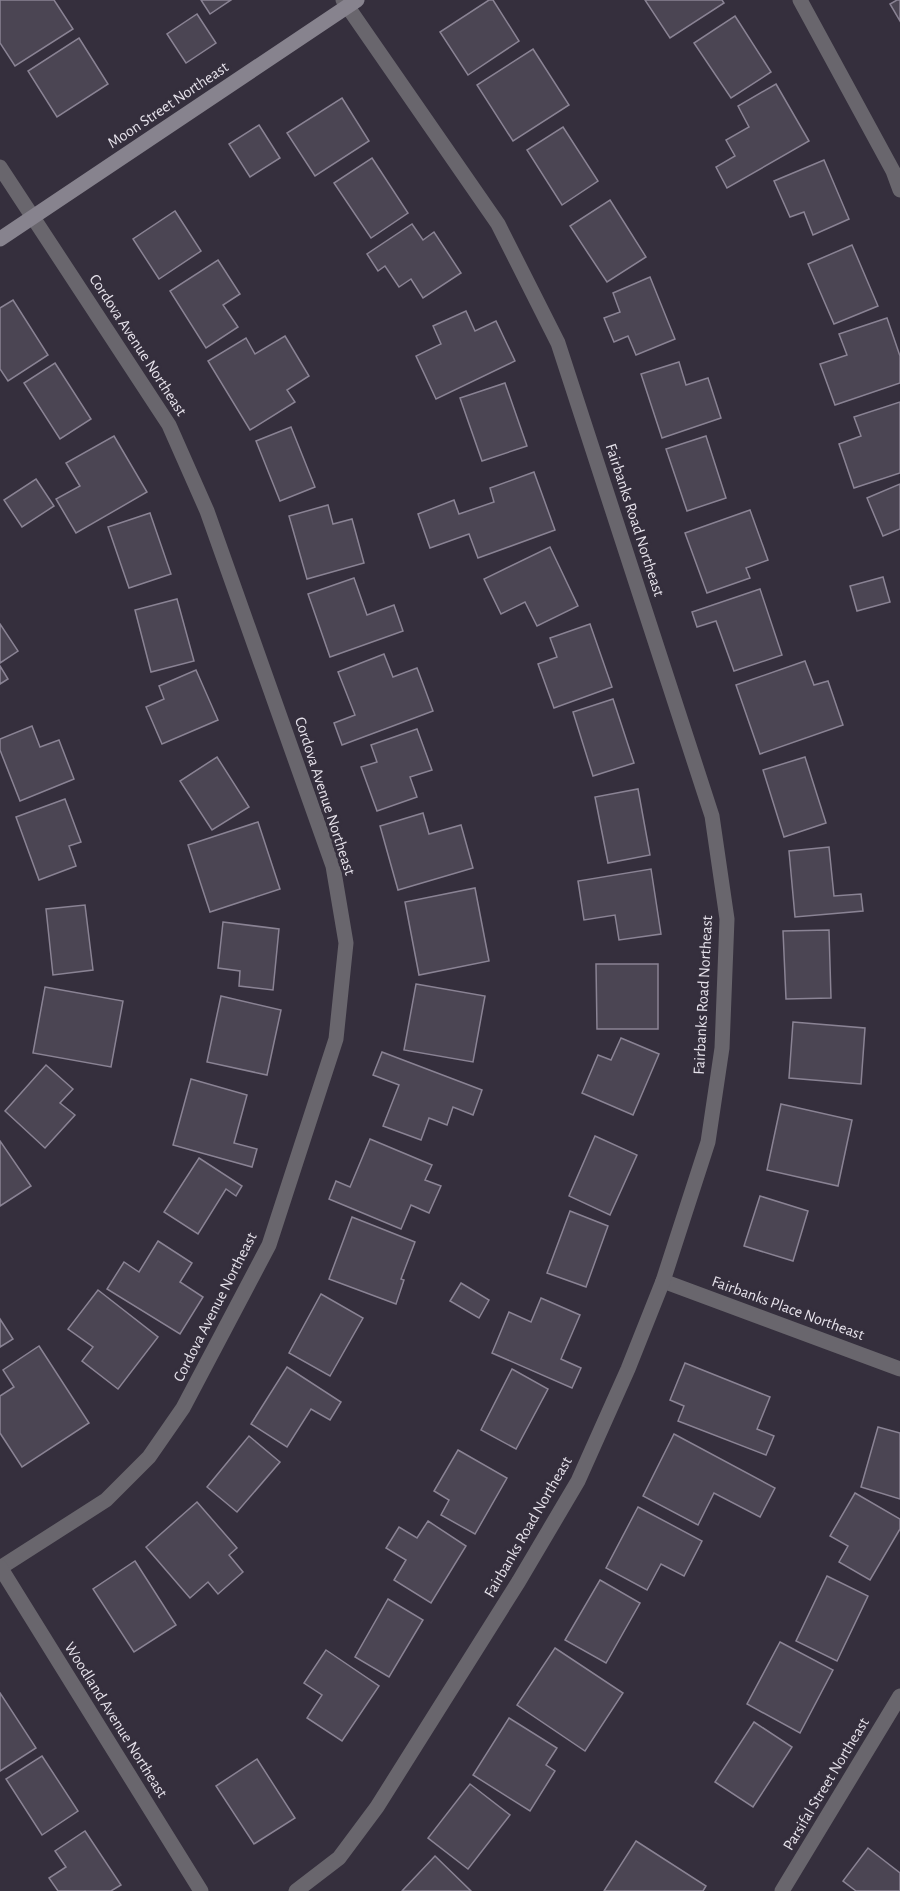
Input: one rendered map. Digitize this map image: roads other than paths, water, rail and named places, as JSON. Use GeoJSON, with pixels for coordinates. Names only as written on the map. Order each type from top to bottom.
{"type":"FeatureCollection","features":[{"type":"Feature","properties":{"kind":"street"},"geometry":{"type":"LineString","coordinates":[[800,0],[893,171],[900,190]]}},
{"type":"Feature","properties":{"kind":"street","name":"Moon Street Northeast"},"geometry":{"type":"LineString","coordinates":[[0,239],[349,2]]}},
{"type":"Feature","properties":{"kind":"street","name":"Fairbanks Road Northeast"},"geometry":{"type":"LineString","coordinates":[[296,1891],[339,1858],[377,1807],[519,1581],[578,1481],[628,1369],[663,1281],[708,1142],[722,1048],[727,919],[712,816],[558,343],[498,224],[349,2]]}},
{"type":"Feature","properties":{"kind":"street","name":"Cordova Avenue Northeast"},"geometry":{"type":"LineString","coordinates":[[0,167],[169,425],[207,511],[333,866],[346,943],[336,1039],[269,1245],[183,1408],[149,1457],[106,1500],[0,1567]]}},
{"type":"Feature","properties":{"kind":"street","name":"Fairbanks Place Northeast"},"geometry":{"type":"LineString","coordinates":[[663,1281],[900,1369]]}},
{"type":"Feature","properties":{"kind":"street","name":"Woodland Avenue Northeast"},"geometry":{"type":"LineString","coordinates":[[0,1567],[201,1891]]}},
{"type":"Feature","properties":{"kind":"street","name":"Parsifal Street Northeast"},"geometry":{"type":"LineString","coordinates":[[782,1891],[900,1696]]}}]}
